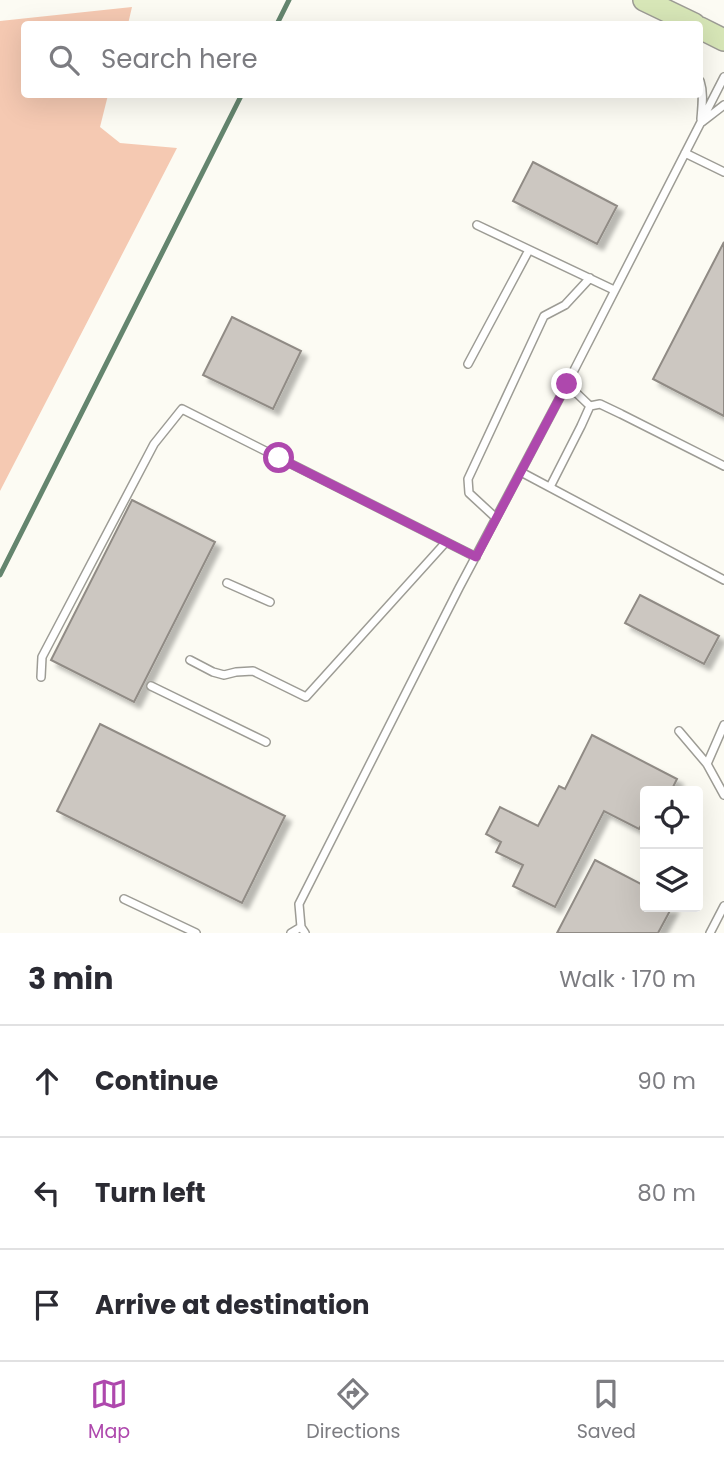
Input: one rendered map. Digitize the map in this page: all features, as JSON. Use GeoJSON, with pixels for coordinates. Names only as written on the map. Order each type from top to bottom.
{"type":"FeatureCollection","features":[{"type":"Feature","properties":{"kind":"street"},"geometry":{"type":"LineString","coordinates":[[658,11],[686,21]]}},
{"type":"Feature","properties":{"kind":"street"},"geometry":{"type":"LineString","coordinates":[[703,30],[724,40]]}},
{"type":"Feature","properties":{"kind":"lane"},"geometry":{"type":"LineString","coordinates":[[290,933],[303,930],[299,904],[724,77]]}},
{"type":"Feature","properties":{"kind":"lane"},"geometry":{"type":"LineString","coordinates":[[701,123],[702,98]]}},
{"type":"Feature","properties":{"kind":"lane"},"geometry":{"type":"LineString","coordinates":[[701,123],[724,105]]}},
{"type":"Feature","properties":{"kind":"lane"},"geometry":{"type":"LineString","coordinates":[[685,153],[724,172]]}},
{"type":"Feature","properties":{"kind":"lane"},"geometry":{"type":"LineString","coordinates":[[477,225],[614,290]]}},
{"type":"Feature","properties":{"kind":"lane"},"geometry":{"type":"LineString","coordinates":[[468,364],[529,250]]}},
{"type":"Feature","properties":{"kind":"lane"},"geometry":{"type":"LineString","coordinates":[[496,518],[469,494],[468,479],[544,316],[565,306],[590,278]]}},
{"type":"Feature","properties":{"kind":"lane"},"geometry":{"type":"LineString","coordinates":[[567,384],[590,406]]}},
{"type":"Feature","properties":{"kind":"lane"},"geometry":{"type":"LineString","coordinates":[[590,406],[600,404],[724,466]]}},
{"type":"Feature","properties":{"kind":"lane"},"geometry":{"type":"LineString","coordinates":[[550,487],[590,406]]}},
{"type":"Feature","properties":{"kind":"lane"},"geometry":{"type":"LineString","coordinates":[[41,677],[42,657],[153,444],[182,409],[476,557]]}},
{"type":"Feature","properties":{"kind":"lane"},"geometry":{"type":"LineString","coordinates":[[521,472],[724,580]]}},
{"type":"Feature","properties":{"kind":"lane"},"geometry":{"type":"LineString","coordinates":[[190,660],[224,675],[253,671],[306,697],[446,542]]}},
{"type":"Feature","properties":{"kind":"lane"},"geometry":{"type":"LineString","coordinates":[[227,583],[270,602]]}},
{"type":"Feature","properties":{"kind":"lane"},"geometry":{"type":"LineString","coordinates":[[151,686],[266,743]]}},
{"type":"Feature","properties":{"kind":"lane"},"geometry":{"type":"LineString","coordinates":[[708,764],[724,726]]}},
{"type":"Feature","properties":{"kind":"lane"},"geometry":{"type":"LineString","coordinates":[[678,731],[708,764],[724,795]]}},
{"type":"Feature","properties":{"kind":"lane"},"geometry":{"type":"LineString","coordinates":[[124,899],[196,933]]}},
{"type":"Feature","properties":{"kind":"lane"},"geometry":{"type":"LineString","coordinates":[[710,933],[724,906]]}},
{"type":"Feature","properties":{"kind":"shaded area"},"geometry":{"type":"Polygon","coordinates":[[[132,7],[129,21],[21,21],[21,98],[107,98],[100,127],[120,143],[177,148],[0,491],[0,21],[132,7]]]}},
{"type":"Feature","properties":{"kind":"building"},"geometry":{"type":"Polygon","coordinates":[[[533,162],[617,206],[597,244],[513,201],[533,162]]]}},
{"type":"Feature","properties":{"kind":"building"},"geometry":{"type":"Polygon","coordinates":[[[724,242],[724,416],[653,379],[724,242]]]}},
{"type":"Feature","properties":{"kind":"building"},"geometry":{"type":"Polygon","coordinates":[[[232,317],[301,351],[273,409],[203,375],[232,317]]]}},
{"type":"Feature","properties":{"kind":"building"},"geometry":{"type":"Polygon","coordinates":[[[132,500],[215,542],[134,702],[51,660],[132,500]]]}},
{"type":"Feature","properties":{"kind":"building"},"geometry":{"type":"Polygon","coordinates":[[[640,595],[719,636],[704,664],[625,623],[640,595]]]}},
{"type":"Feature","properties":{"kind":"building"},"geometry":{"type":"Polygon","coordinates":[[[100,724],[285,816],[242,903],[57,811],[100,724]]]}},
{"type":"Feature","properties":{"kind":"building"},"geometry":{"type":"Polygon","coordinates":[[[592,735],[677,779],[674,786],[640,786],[639,829],[604,811],[555,907],[513,886],[523,865],[496,852],[501,842],[486,834],[500,807],[538,826],[559,786],[565,789],[592,735]]]}},
{"type":"Feature","properties":{"kind":"building"},"geometry":{"type":"Polygon","coordinates":[[[595,860],[640,883],[640,912],[669,912],[658,933],[557,933],[595,860]]]}},
{"type":"Feature","properties":{"kind":"waterway"},"geometry":{"type":"LineString","coordinates":[[278,21],[289,0]]}},
{"type":"Feature","properties":{"kind":"waterway"},"geometry":{"type":"LineString","coordinates":[[0,575],[240,98]]}},
{"type":"Feature","properties":{"kind":"route"},"geometry":{"type":"LineString","coordinates":[[279,458],[476,557],[567,384]]}}]}
